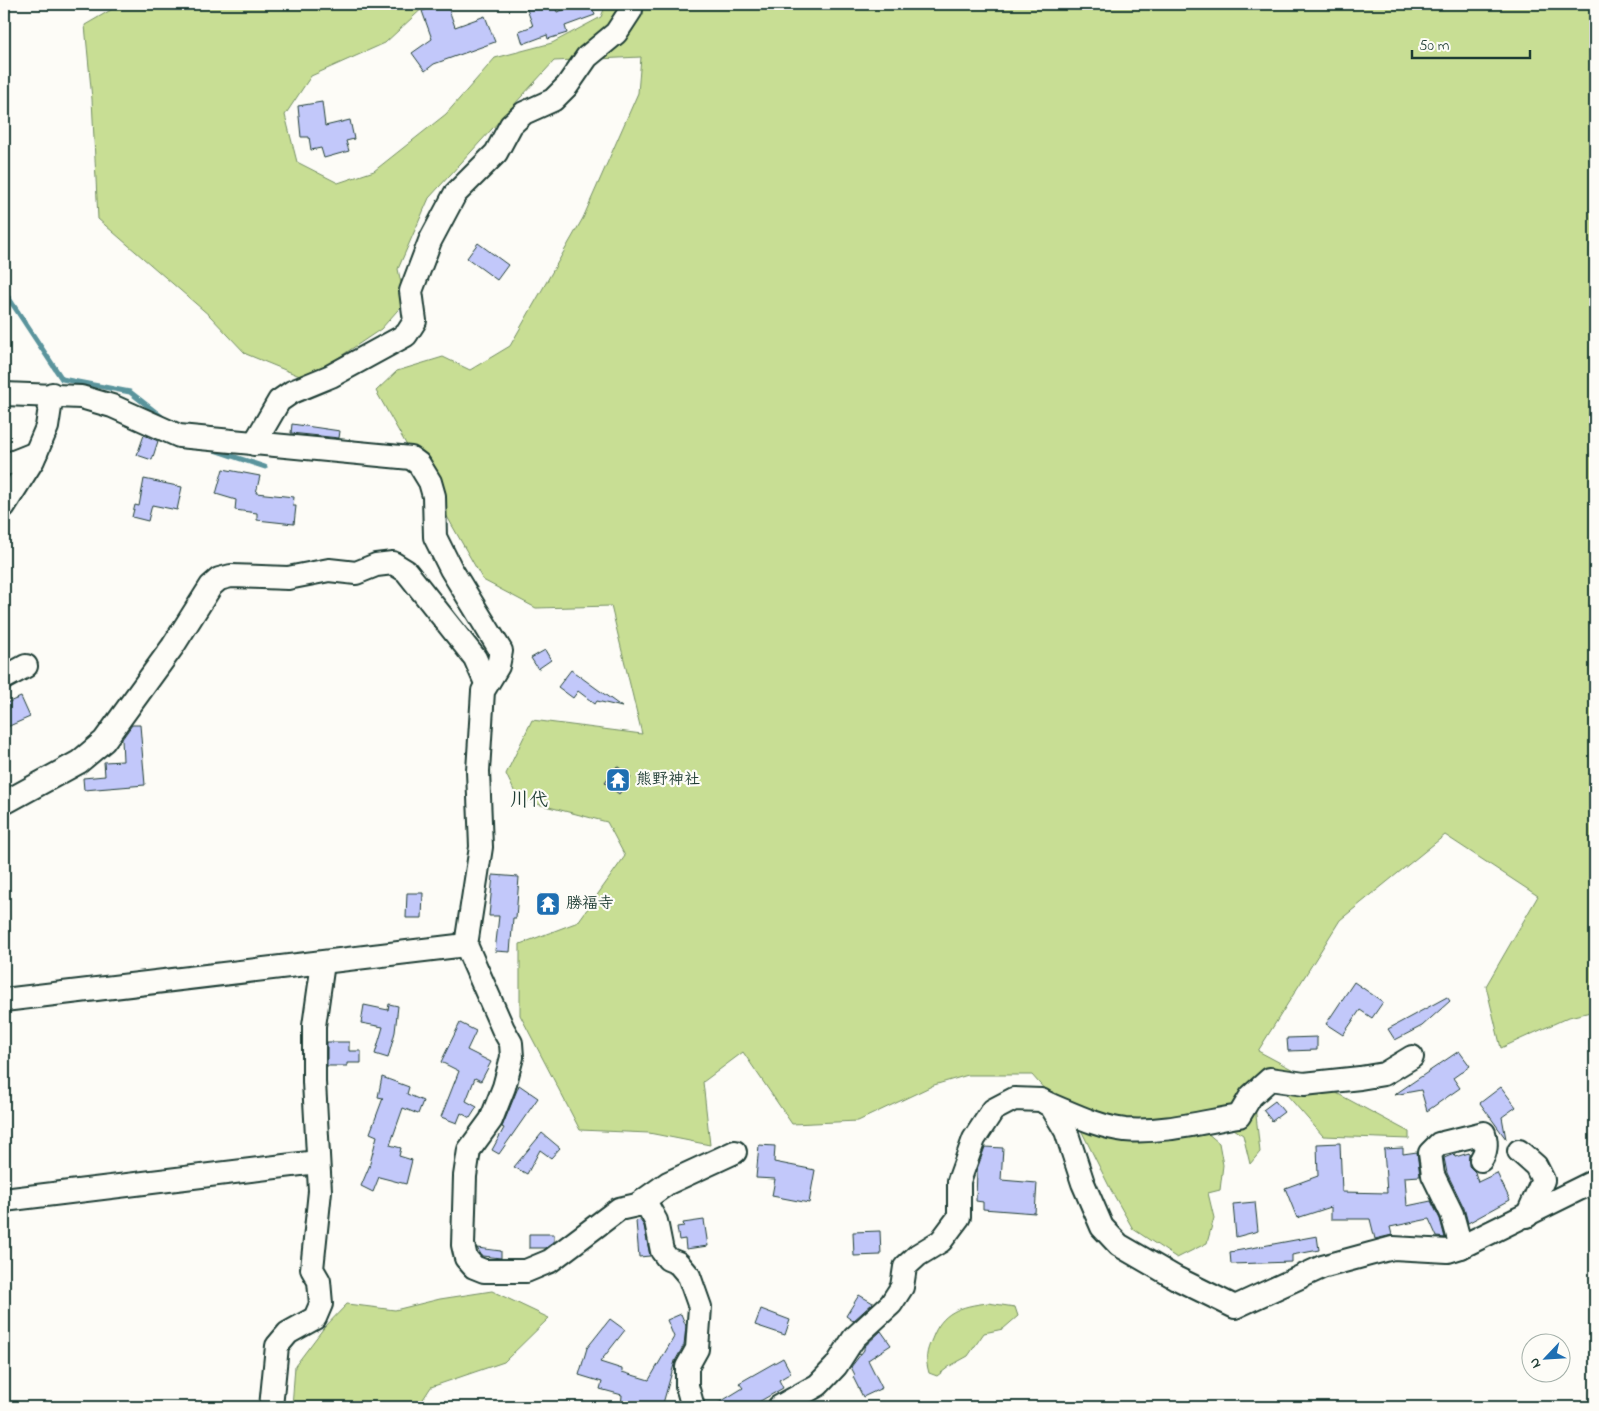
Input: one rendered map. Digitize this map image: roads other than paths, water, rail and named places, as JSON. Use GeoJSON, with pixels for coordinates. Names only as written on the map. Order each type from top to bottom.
{"type":"FeatureCollection","features":[{"type":"Feature","properties":{"kind":"street"},"geometry":{"type":"LineString","coordinates":[[254,444],[279,400],[292,392],[330,376],[406,335],[415,321],[411,291],[430,242],[454,194],[496,153],[511,125],[524,113],[552,100],[567,86],[587,57],[616,33],[631,10],[630,4]]}},
{"type":"Feature","properties":{"kind":"street"},"geometry":{"type":"LineString","coordinates":[[4,394],[81,396],[112,406],[179,436],[411,458],[420,464],[430,482],[434,496],[435,537],[451,569],[501,651],[498,666],[486,683],[483,691],[478,771],[482,847],[466,945],[502,1029],[511,1043],[512,1057],[504,1087],[491,1120],[469,1150],[465,1176],[463,1245],[466,1258],[474,1267],[484,1272],[526,1271],[550,1261],[619,1209],[647,1205],[656,1221],[662,1250],[668,1259],[678,1263],[689,1276],[700,1307],[698,1348],[687,1367],[687,1386],[693,1407]]}},
{"type":"Feature","properties":{"kind":"street"},"geometry":{"type":"LineString","coordinates":[[4,506],[36,453],[47,427],[52,394]]}},
{"type":"Feature","properties":{"kind":"street"},"geometry":{"type":"LineString","coordinates":[[4,463],[11,463],[36,453]]}},
{"type":"Feature","properties":{"kind":"street"},"geometry":{"type":"LineString","coordinates":[[4,803],[79,762],[104,741],[173,646],[211,586],[219,578],[231,576],[288,578],[329,570],[356,573],[376,565],[393,563],[406,571],[474,658],[486,683]]}},
{"type":"Feature","properties":{"kind":"street"},"geometry":{"type":"LineString","coordinates":[[4,678],[26,666]]}},
{"type":"Feature","properties":{"kind":"street"},"geometry":{"type":"LineString","coordinates":[[4,1000],[466,945]]}},
{"type":"Feature","properties":{"kind":"street"},"geometry":{"type":"LineString","coordinates":[[271,1407],[277,1346],[288,1333],[315,1318],[321,1304],[319,1281],[312,1269],[320,1191],[317,1162],[314,1026],[323,963]]}},
{"type":"Feature","properties":{"kind":"street"},"geometry":{"type":"LineString","coordinates":[[779,1407],[818,1385],[836,1366],[854,1338],[891,1304],[902,1286],[905,1268],[918,1255],[941,1241],[959,1217],[959,1181],[974,1139],[993,1110],[1014,1099],[1041,1100],[1098,1123],[1125,1130],[1159,1129],[1239,1116],[1252,1096],[1270,1078],[1304,1084],[1360,1078],[1384,1074],[1412,1057]]}},
{"type":"Feature","properties":{"kind":"street"},"geometry":{"type":"LineString","coordinates":[[1045,1102],[1051,1106],[1066,1131],[1083,1183],[1102,1227],[1119,1245],[1176,1278],[1235,1307],[1322,1267],[1370,1254],[1393,1248],[1448,1251],[1461,1247],[1527,1216],[1581,1186],[1595,1181]]}},
{"type":"Feature","properties":{"kind":"street"},"geometry":{"type":"LineString","coordinates":[[1461,1247],[1452,1214],[1433,1175],[1430,1153],[1439,1144],[1484,1133],[1486,1148],[1481,1160]]}},
{"type":"Feature","properties":{"kind":"street"},"geometry":{"type":"LineString","coordinates":[[1519,1151],[1536,1166],[1543,1180],[1527,1216]]}},
{"type":"Feature","properties":{"kind":"street"},"geometry":{"type":"LineString","coordinates":[[637,1205],[668,1183],[736,1152]]}},
{"type":"Feature","properties":{"kind":"street"},"geometry":{"type":"LineString","coordinates":[[4,1200],[317,1162]]}},
{"type":"Feature","properties":{"kind":"waterway"},"geometry":{"type":"LineString","coordinates":[[4,291],[62,379],[130,392],[162,417]]}},
{"type":"Feature","properties":{"kind":"waterway"},"geometry":{"type":"LineString","coordinates":[[211,449],[265,467]]}},
{"type":"Feature","properties":{"kind":"place","name":"熊野神社"},"geometry":{"type":"Point","coordinates":[618,780]}},
{"type":"Feature","properties":{"kind":"place","name":"勝福寺"},"geometry":{"type":"Point","coordinates":[548,904]}},
{"type":"Feature","properties":{"kind":"district","name":"川代"},"geometry":{"type":"Point","coordinates":[529,801]}}]}
